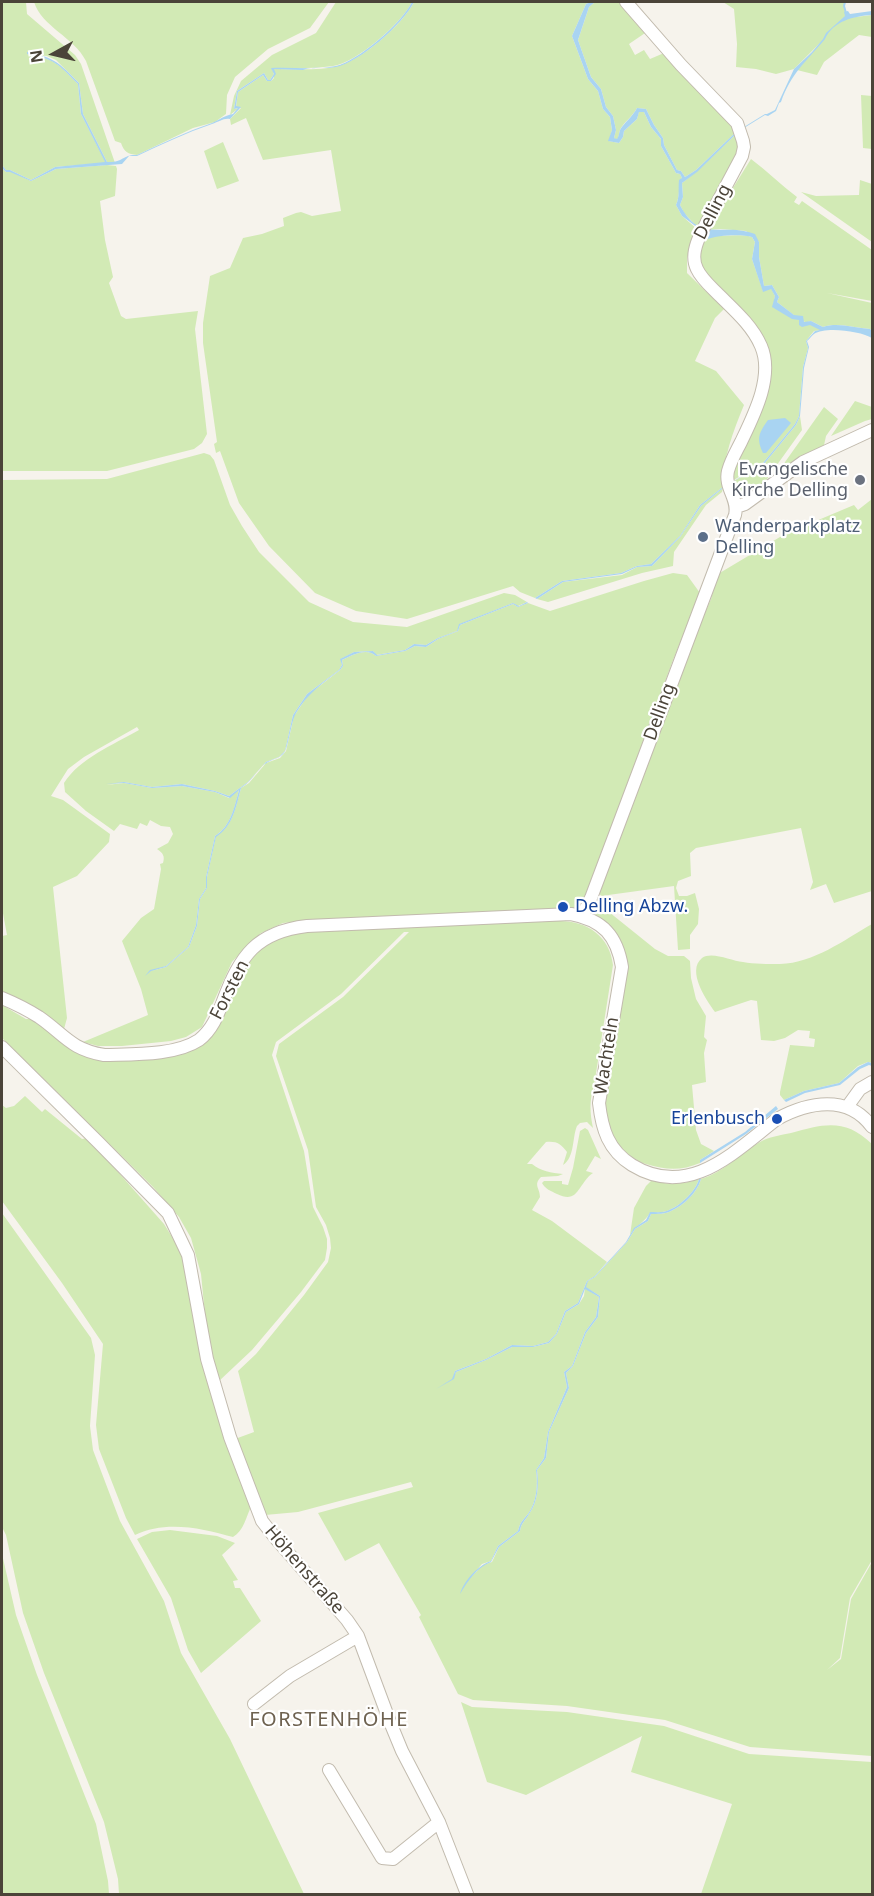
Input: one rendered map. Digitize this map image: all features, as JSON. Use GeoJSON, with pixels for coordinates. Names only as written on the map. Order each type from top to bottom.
{"type":"FeatureCollection","features":[{"type":"Feature","properties":{"kind":"street","name":"Delling"},"geometry":{"type":"LineString","coordinates":[[582,916],[591,898],[732,524],[736,507],[727,477],[731,460],[749,424],[763,386],[765,371],[764,353],[760,343],[740,315],[703,279],[696,267],[694,255],[702,231],[742,156],[744,147],[741,133],[731,116],[681,65],[626,2]]}},
{"type":"Feature","properties":{"kind":"street"},"geometry":{"type":"LineString","coordinates":[[736,507],[745,504],[803,462],[873,430]]}},
{"type":"Feature","properties":{"kind":"street","name":"Forsten"},"geometry":{"type":"LineString","coordinates":[[2,998],[39,1017],[73,1045],[93,1053],[172,1050],[189,1045],[207,1033],[245,957],[260,942],[279,931],[307,926],[562,914],[582,916]]}},
{"type":"Feature","properties":{"kind":"street","name":"Wachteln"},"geometry":{"type":"LineString","coordinates":[[582,916],[598,923],[607,931],[619,952],[622,967],[599,1103],[606,1139],[625,1161],[649,1174],[666,1178],[686,1177],[721,1162],[777,1119],[802,1107],[822,1103],[847,1107]]}},
{"type":"Feature","properties":{"kind":"street","name":"Höhenstraße"},"geometry":{"type":"LineString","coordinates":[[2,1047],[168,1213],[188,1254],[207,1359],[230,1437],[262,1521],[347,1620],[358,1636],[394,1732],[439,1822],[467,1894]]}},
{"type":"Feature","properties":{"kind":"street"},"geometry":{"type":"LineString","coordinates":[[873,1082],[860,1089],[847,1107],[856,1111],[873,1127]]}},
{"type":"Feature","properties":{"kind":"street"},"geometry":{"type":"LineString","coordinates":[[254,1704],[290,1676],[358,1636]]}},
{"type":"Feature","properties":{"kind":"street"},"geometry":{"type":"LineString","coordinates":[[329,1770],[382,1858],[393,1859],[439,1822]]}},
{"type":"Feature","properties":{"kind":"green space"},"geometry":{"type":"Polygon","coordinates":[[[2,2],[26,2],[27,14],[75,55],[81,64],[115,163],[107,162],[83,114],[79,83],[56,60],[47,56],[27,54],[56,63],[78,84],[81,114],[106,163],[55,167],[31,180],[6,170],[2,165],[2,2]]]}},
{"type":"Feature","properties":{"kind":"green space"},"geometry":{"type":"Polygon","coordinates":[[[34,2],[329,2],[310,28],[268,49],[235,77],[227,95],[226,114],[215,122],[193,128],[137,155],[127,152],[121,143],[115,141],[81,53],[44,18],[34,2]]]}},
{"type":"Feature","properties":{"kind":"green space"},"geometry":{"type":"Polygon","coordinates":[[[336,2],[412,2],[389,31],[354,58],[333,66],[318,68],[272,68],[274,74],[270,80],[264,73],[237,91],[234,109],[239,108],[230,115],[234,96],[241,81],[272,55],[316,33],[336,2]]]}},
{"type":"Feature","properties":{"kind":"green space"},"geometry":{"type":"Polygon","coordinates":[[[414,2],[591,2],[586,4],[572,36],[588,79],[598,91],[603,109],[610,117],[612,130],[609,141],[619,143],[624,131],[637,119],[639,111],[644,112],[651,127],[661,139],[661,146],[676,173],[680,174],[682,178],[676,205],[682,216],[697,229],[687,258],[687,273],[724,309],[715,318],[695,361],[716,371],[744,405],[727,455],[723,487],[700,505],[680,536],[651,564],[637,566],[621,573],[562,581],[535,598],[520,592],[513,586],[407,619],[356,611],[315,593],[269,546],[239,503],[220,451],[216,453],[214,444],[217,442],[203,343],[203,323],[210,276],[230,268],[243,238],[284,226],[283,218],[296,213],[301,212],[312,216],[341,211],[331,150],[263,160],[246,118],[231,125],[230,119],[241,108],[236,107],[238,92],[263,75],[267,81],[271,81],[274,78],[273,69],[323,69],[338,66],[358,57],[381,40],[409,11],[414,2]]]}},
{"type":"Feature","properties":{"kind":"green space"},"geometry":{"type":"Polygon","coordinates":[[[595,2],[621,2],[648,31],[629,44],[635,55],[644,50],[650,59],[664,53],[733,125],[735,133],[696,170],[685,177],[681,171],[677,170],[664,145],[663,138],[646,109],[637,108],[621,127],[617,140],[614,138],[616,130],[613,116],[606,107],[601,89],[591,77],[578,40],[589,7],[595,2]]]}},
{"type":"Feature","properties":{"kind":"green space"},"geometry":{"type":"Polygon","coordinates":[[[723,2],[844,2],[846,16],[841,22],[847,18],[872,15],[872,37],[859,35],[824,62],[817,75],[797,70],[825,38],[794,69],[776,74],[736,67],[734,9],[723,2]]]}},
{"type":"Feature","properties":{"kind":"green space"},"geometry":{"type":"Polygon","coordinates":[[[861,95],[872,96],[872,149],[863,148],[861,95]]]}},
{"type":"Feature","properties":{"kind":"green space"},"geometry":{"type":"Polygon","coordinates":[[[736,134],[739,145],[737,157],[698,228],[680,205],[683,197],[682,183],[736,134]]]}},
{"type":"Feature","properties":{"kind":"green space"},"geometry":{"type":"Polygon","coordinates":[[[223,142],[239,181],[217,189],[204,151],[223,142]]]}},
{"type":"Feature","properties":{"kind":"green space"},"geometry":{"type":"Polygon","coordinates":[[[751,159],[797,197],[794,202],[799,205],[802,201],[872,250],[872,301],[827,293],[872,303],[872,331],[840,325],[823,327],[811,321],[804,323],[777,302],[779,297],[772,285],[764,286],[759,242],[746,231],[709,230],[711,223],[751,159]]]}},
{"type":"Feature","properties":{"kind":"green space"},"geometry":{"type":"Polygon","coordinates":[[[116,166],[117,169],[115,196],[100,201],[113,277],[109,283],[121,316],[126,319],[198,311],[195,329],[207,434],[202,443],[194,449],[107,471],[2,471],[2,168],[6,172],[10,171],[31,181],[56,169],[116,166]]]}},
{"type":"Feature","properties":{"kind":"green space"},"geometry":{"type":"Polygon","coordinates":[[[860,180],[872,184],[872,242],[801,192],[816,196],[859,195],[860,180]]]}},
{"type":"Feature","properties":{"kind":"green space"},"geometry":{"type":"Polygon","coordinates":[[[706,234],[752,237],[755,242],[752,259],[763,291],[771,288],[775,296],[773,307],[822,330],[814,331],[806,341],[808,348],[803,367],[799,416],[795,424],[763,463],[732,481],[732,469],[769,356],[703,270],[700,255],[706,234]]]}},
{"type":"Feature","properties":{"kind":"green space"},"geometry":{"type":"Polygon","coordinates":[[[855,401],[872,407],[872,419],[831,436],[855,401]]]}},
{"type":"Feature","properties":{"kind":"green space"},"geometry":{"type":"Polygon","coordinates":[[[824,407],[838,419],[826,436],[823,450],[773,479],[824,407]]]}},
{"type":"Feature","properties":{"kind":"green space"},"geometry":{"type":"Polygon","coordinates":[[[800,416],[802,430],[764,483],[743,499],[736,494],[732,482],[764,464],[796,425],[800,416]]]}},
{"type":"Feature","properties":{"kind":"green space"},"geometry":{"type":"Polygon","coordinates":[[[204,453],[210,455],[214,460],[230,505],[259,552],[309,602],[353,622],[407,627],[504,593],[515,595],[527,602],[518,606],[513,603],[460,624],[457,631],[426,645],[414,644],[405,650],[376,655],[373,651],[354,652],[341,659],[342,665],[339,670],[307,694],[293,715],[285,751],[279,757],[266,762],[248,782],[229,796],[215,791],[182,784],[152,787],[124,782],[106,785],[124,783],[152,788],[182,786],[215,792],[229,798],[239,789],[229,821],[215,836],[206,877],[206,888],[199,899],[196,925],[188,947],[166,966],[151,971],[166,967],[189,947],[197,926],[200,899],[207,888],[207,877],[216,836],[222,832],[230,821],[235,808],[241,788],[249,783],[266,763],[280,758],[286,751],[294,716],[308,695],[340,670],[343,666],[342,660],[364,652],[376,656],[405,651],[415,646],[426,647],[458,631],[460,625],[513,604],[518,607],[528,603],[550,611],[673,573],[687,575],[700,593],[586,896],[580,904],[572,909],[283,923],[261,933],[232,962],[202,1027],[186,1037],[171,1041],[98,1046],[83,1042],[148,1015],[141,989],[122,941],[141,918],[154,909],[160,864],[163,863],[164,858],[157,849],[168,843],[173,834],[170,827],[161,826],[150,820],[147,826],[140,823],[137,829],[120,824],[114,831],[65,792],[64,783],[79,766],[139,730],[137,727],[84,757],[68,769],[51,796],[63,800],[110,834],[109,842],[77,876],[53,887],[67,1018],[64,1029],[43,1012],[2,991],[2,936],[7,935],[2,908],[2,480],[107,479],[204,453]]]}},
{"type":"Feature","properties":{"kind":"green space"},"geometry":{"type":"Polygon","coordinates":[[[723,488],[722,492],[706,505],[674,552],[673,566],[642,573],[548,602],[537,599],[563,582],[622,575],[637,567],[652,566],[680,537],[701,506],[723,488]]]}},
{"type":"Feature","properties":{"kind":"green space"},"geometry":{"type":"Polygon","coordinates":[[[872,499],[872,891],[834,903],[826,884],[810,890],[813,882],[801,828],[696,848],[690,853],[691,876],[678,881],[676,888],[679,896],[695,893],[699,909],[698,924],[690,935],[690,949],[678,950],[674,886],[601,896],[597,890],[647,767],[655,739],[711,599],[718,574],[785,534],[854,505],[858,510],[872,499]]]}},
{"type":"Feature","properties":{"kind":"green space"},"geometry":{"type":"Polygon","coordinates":[[[593,905],[609,912],[655,949],[668,956],[684,956],[690,961],[696,999],[706,1016],[704,1037],[707,1040],[704,1053],[706,1082],[692,1085],[696,1130],[701,1144],[714,1151],[700,1160],[700,1163],[673,1169],[646,1164],[635,1159],[620,1146],[608,1123],[606,1084],[625,966],[590,914],[590,908],[593,905]]]}},
{"type":"Feature","properties":{"kind":"green space"},"geometry":{"type":"Polygon","coordinates":[[[557,918],[558,921],[578,923],[595,932],[607,946],[613,965],[591,1097],[593,1128],[587,1122],[577,1126],[570,1157],[563,1165],[567,1152],[553,1142],[546,1142],[527,1164],[563,1174],[541,1177],[537,1184],[540,1197],[532,1210],[552,1221],[607,1262],[595,1276],[587,1281],[578,1303],[565,1311],[556,1334],[548,1342],[533,1346],[512,1345],[486,1359],[455,1371],[453,1379],[456,1372],[486,1360],[512,1347],[533,1347],[549,1343],[557,1334],[566,1312],[579,1304],[584,1296],[585,1288],[599,1297],[596,1317],[585,1332],[572,1366],[564,1372],[567,1387],[548,1432],[544,1458],[536,1470],[536,1493],[531,1509],[518,1531],[498,1546],[491,1561],[482,1564],[469,1579],[483,1565],[492,1562],[499,1547],[520,1531],[532,1509],[537,1493],[538,1482],[537,1470],[546,1458],[549,1432],[569,1388],[566,1373],[573,1366],[586,1333],[598,1317],[600,1296],[585,1287],[588,1281],[595,1277],[627,1242],[635,1229],[648,1221],[651,1214],[667,1213],[681,1205],[693,1194],[701,1179],[717,1172],[767,1139],[814,1127],[834,1125],[853,1130],[872,1144],[872,1560],[850,1598],[840,1658],[827,1670],[841,1659],[851,1599],[872,1562],[872,1756],[750,1747],[665,1720],[567,1706],[473,1700],[458,1694],[419,1617],[421,1615],[379,1543],[345,1561],[318,1513],[413,1487],[411,1482],[298,1512],[265,1515],[235,1439],[254,1432],[238,1371],[256,1354],[304,1295],[328,1262],[331,1248],[326,1225],[316,1207],[308,1150],[276,1056],[279,1044],[343,997],[409,932],[404,932],[341,994],[276,1042],[272,1055],[304,1151],[313,1207],[327,1239],[325,1260],[252,1350],[218,1382],[207,1335],[201,1274],[191,1238],[179,1217],[153,1187],[2,1038],[2,1005],[26,1019],[35,1019],[82,1051],[192,1047],[253,951],[280,933],[557,918]]]}},
{"type":"Feature","properties":{"kind":"green space"},"geometry":{"type":"Polygon","coordinates":[[[872,924],[872,1063],[868,1062],[858,1066],[839,1083],[804,1091],[784,1100],[780,1092],[790,1045],[814,1047],[815,1039],[809,1038],[810,1031],[798,1030],[785,1038],[774,1041],[761,1040],[757,1001],[751,1000],[715,1012],[707,1001],[697,978],[698,964],[706,956],[752,963],[793,963],[828,950],[872,924]]]}},
{"type":"Feature","properties":{"kind":"green space"},"geometry":{"type":"Polygon","coordinates":[[[25,1096],[42,1112],[45,1109],[82,1139],[88,1138],[164,1224],[182,1253],[252,1505],[242,1527],[233,1537],[184,1527],[159,1528],[135,1535],[126,1518],[99,1449],[96,1425],[103,1344],[2,1201],[2,1105],[6,1108],[14,1106],[25,1096]]]}},
{"type":"Feature","properties":{"kind":"green space"},"geometry":{"type":"Polygon","coordinates":[[[585,1128],[601,1159],[595,1156],[586,1171],[593,1173],[570,1197],[564,1197],[548,1190],[542,1183],[544,1181],[562,1181],[562,1184],[568,1185],[580,1131],[585,1128]]]}},
{"type":"Feature","properties":{"kind":"green space"},"geometry":{"type":"Polygon","coordinates":[[[699,1179],[695,1188],[683,1202],[667,1211],[650,1213],[630,1235],[634,1208],[646,1186],[652,1180],[676,1184],[699,1179]]]}},
{"type":"Feature","properties":{"kind":"green space"},"geometry":{"type":"Polygon","coordinates":[[[2,1213],[91,1338],[95,1355],[90,1426],[93,1450],[120,1521],[164,1601],[181,1653],[230,1739],[304,1894],[119,1894],[118,1879],[104,1822],[44,1673],[23,1613],[6,1535],[2,1527],[2,1213]]]}},
{"type":"Feature","properties":{"kind":"green space"},"geometry":{"type":"Polygon","coordinates":[[[170,1530],[217,1536],[235,1543],[222,1555],[238,1580],[233,1581],[235,1588],[240,1588],[261,1621],[201,1673],[188,1650],[171,1598],[137,1539],[152,1532],[170,1530]]]}},
{"type":"Feature","properties":{"kind":"green space"},"geometry":{"type":"Polygon","coordinates":[[[2,1554],[16,1615],[37,1675],[96,1824],[109,1894],[2,1894],[2,1554]]]}},
{"type":"Feature","properties":{"kind":"green space"},"geometry":{"type":"Polygon","coordinates":[[[461,1702],[472,1707],[567,1712],[664,1726],[749,1754],[872,1762],[872,1894],[701,1894],[732,1804],[631,1772],[642,1736],[526,1795],[487,1782],[461,1702]]]}},
{"type":"Feature","properties":{"kind":"water"},"geometry":{"type":"Polygon","coordinates":[[[414,2],[401,21],[391,31],[357,58],[336,67],[322,68],[336,66],[356,57],[389,30],[414,2]]]}},
{"type":"Feature","properties":{"kind":"water"},"geometry":{"type":"Polygon","coordinates":[[[595,2],[589,7],[578,40],[591,77],[601,89],[606,107],[613,116],[616,130],[614,138],[617,139],[620,130],[637,108],[646,109],[663,138],[664,145],[677,170],[681,171],[685,177],[696,170],[735,133],[697,172],[682,183],[683,197],[680,205],[688,217],[704,228],[755,234],[759,242],[764,286],[772,285],[779,297],[777,302],[794,315],[803,316],[804,322],[811,321],[823,327],[840,325],[872,331],[872,338],[852,332],[826,330],[814,334],[807,341],[809,347],[804,368],[800,416],[796,425],[764,464],[732,482],[763,463],[795,424],[799,416],[803,367],[808,348],[806,341],[815,331],[820,330],[810,325],[802,327],[799,325],[799,320],[792,319],[772,307],[775,296],[771,289],[763,292],[752,259],[755,242],[752,237],[730,235],[708,239],[706,234],[682,216],[676,205],[679,180],[682,178],[676,173],[661,146],[661,139],[651,127],[644,112],[639,112],[637,119],[624,131],[619,143],[608,141],[612,130],[610,117],[603,109],[598,91],[588,79],[572,36],[586,4],[595,2]]]}},
{"type":"Feature","properties":{"kind":"water"},"geometry":{"type":"Polygon","coordinates":[[[848,11],[850,14],[872,11],[872,15],[851,18],[833,28],[794,75],[776,111],[744,128],[765,114],[775,110],[794,69],[812,52],[826,33],[845,16],[844,12],[848,11]]]}},
{"type":"Feature","properties":{"kind":"water"},"geometry":{"type":"Polygon","coordinates":[[[27,52],[56,62],[79,83],[83,114],[107,162],[129,156],[122,164],[56,169],[31,181],[6,172],[2,168],[2,165],[6,170],[31,180],[55,167],[105,162],[81,114],[78,84],[56,63],[27,54],[27,52]]]}},
{"type":"Feature","properties":{"kind":"water"},"geometry":{"type":"Polygon","coordinates":[[[271,68],[311,68],[274,69],[276,74],[271,81],[267,81],[263,75],[238,92],[236,106],[241,107],[230,119],[193,131],[137,156],[129,156],[137,155],[174,138],[233,114],[238,108],[234,109],[237,91],[264,73],[268,80],[274,74],[271,68]]]}},
{"type":"Feature","properties":{"kind":"water"},"geometry":{"type":"Polygon","coordinates":[[[785,418],[791,423],[766,453],[763,453],[759,439],[768,420],[785,418]]]}},
{"type":"Feature","properties":{"kind":"water"},"geometry":{"type":"Polygon","coordinates":[[[723,487],[701,506],[680,537],[652,566],[637,567],[622,574],[563,582],[537,599],[535,598],[562,581],[621,573],[637,566],[651,564],[680,536],[700,505],[723,487]]]}},
{"type":"Feature","properties":{"kind":"water"},"geometry":{"type":"Polygon","coordinates":[[[513,603],[519,606],[528,603],[518,607],[513,604],[460,625],[458,631],[426,647],[415,646],[405,651],[376,656],[364,652],[342,660],[343,666],[340,670],[310,694],[300,706],[293,720],[285,752],[280,756],[285,751],[293,715],[307,694],[339,670],[342,665],[340,659],[354,652],[373,651],[377,655],[405,650],[414,644],[426,645],[457,631],[459,624],[513,603]]]}},
{"type":"Feature","properties":{"kind":"water"},"geometry":{"type":"Polygon","coordinates":[[[257,772],[241,788],[230,822],[216,837],[207,877],[207,888],[200,899],[197,926],[189,947],[166,967],[151,971],[145,976],[150,970],[166,966],[188,947],[196,925],[199,899],[206,888],[206,877],[215,836],[228,822],[239,790],[230,798],[215,792],[182,786],[152,788],[124,783],[106,784],[124,782],[152,787],[182,784],[215,791],[229,796],[257,772]]]}},
{"type":"Feature","properties":{"kind":"water"},"geometry":{"type":"Polygon","coordinates":[[[868,1062],[872,1063],[872,1066],[860,1069],[840,1085],[805,1093],[786,1102],[784,1100],[804,1091],[839,1083],[858,1067],[868,1062]]]}},
{"type":"Feature","properties":{"kind":"water"},"geometry":{"type":"Polygon","coordinates":[[[776,1106],[778,1109],[746,1134],[700,1163],[700,1160],[745,1132],[776,1106]]]}},
{"type":"Feature","properties":{"kind":"water"},"geometry":{"type":"Polygon","coordinates":[[[701,1179],[693,1194],[685,1202],[669,1212],[651,1214],[648,1221],[635,1229],[627,1242],[595,1277],[588,1281],[586,1287],[600,1296],[598,1317],[586,1333],[573,1366],[566,1373],[569,1388],[549,1432],[546,1458],[537,1470],[538,1487],[532,1509],[520,1531],[499,1547],[491,1562],[477,1571],[460,1594],[472,1574],[491,1561],[498,1546],[518,1531],[521,1523],[531,1509],[536,1493],[536,1470],[544,1458],[548,1432],[567,1387],[564,1372],[572,1366],[585,1332],[596,1317],[599,1297],[585,1289],[579,1304],[566,1312],[557,1334],[549,1343],[533,1347],[512,1347],[486,1360],[456,1372],[454,1379],[436,1389],[452,1379],[455,1371],[486,1359],[512,1345],[533,1346],[548,1342],[556,1334],[565,1311],[578,1303],[587,1281],[595,1276],[626,1242],[634,1228],[646,1220],[650,1212],[665,1212],[678,1205],[687,1198],[701,1179]]]}},
{"type":"Feature","properties":{"kind":"waterway"},"geometry":{"type":"LineString","coordinates":[[845,2],[846,13]]}},
{"type":"Feature","properties":{"kind":"place","name":"Evangelische Kirche Delling"},"geometry":{"type":"Point","coordinates":[860,480]}},
{"type":"Feature","properties":{"kind":"place","name":"Wanderparkplatz Delling"},"geometry":{"type":"Point","coordinates":[703,537]}},
{"type":"Feature","properties":{"kind":"place","name":"Delling Abzw."},"geometry":{"type":"Point","coordinates":[563,907]}},
{"type":"Feature","properties":{"kind":"place","name":"Erlenbusch"},"geometry":{"type":"Point","coordinates":[777,1119]}},
{"type":"Feature","properties":{"kind":"district","name":"FORSTENHÖHE"},"geometry":{"type":"Point","coordinates":[329,1720]}}]}
